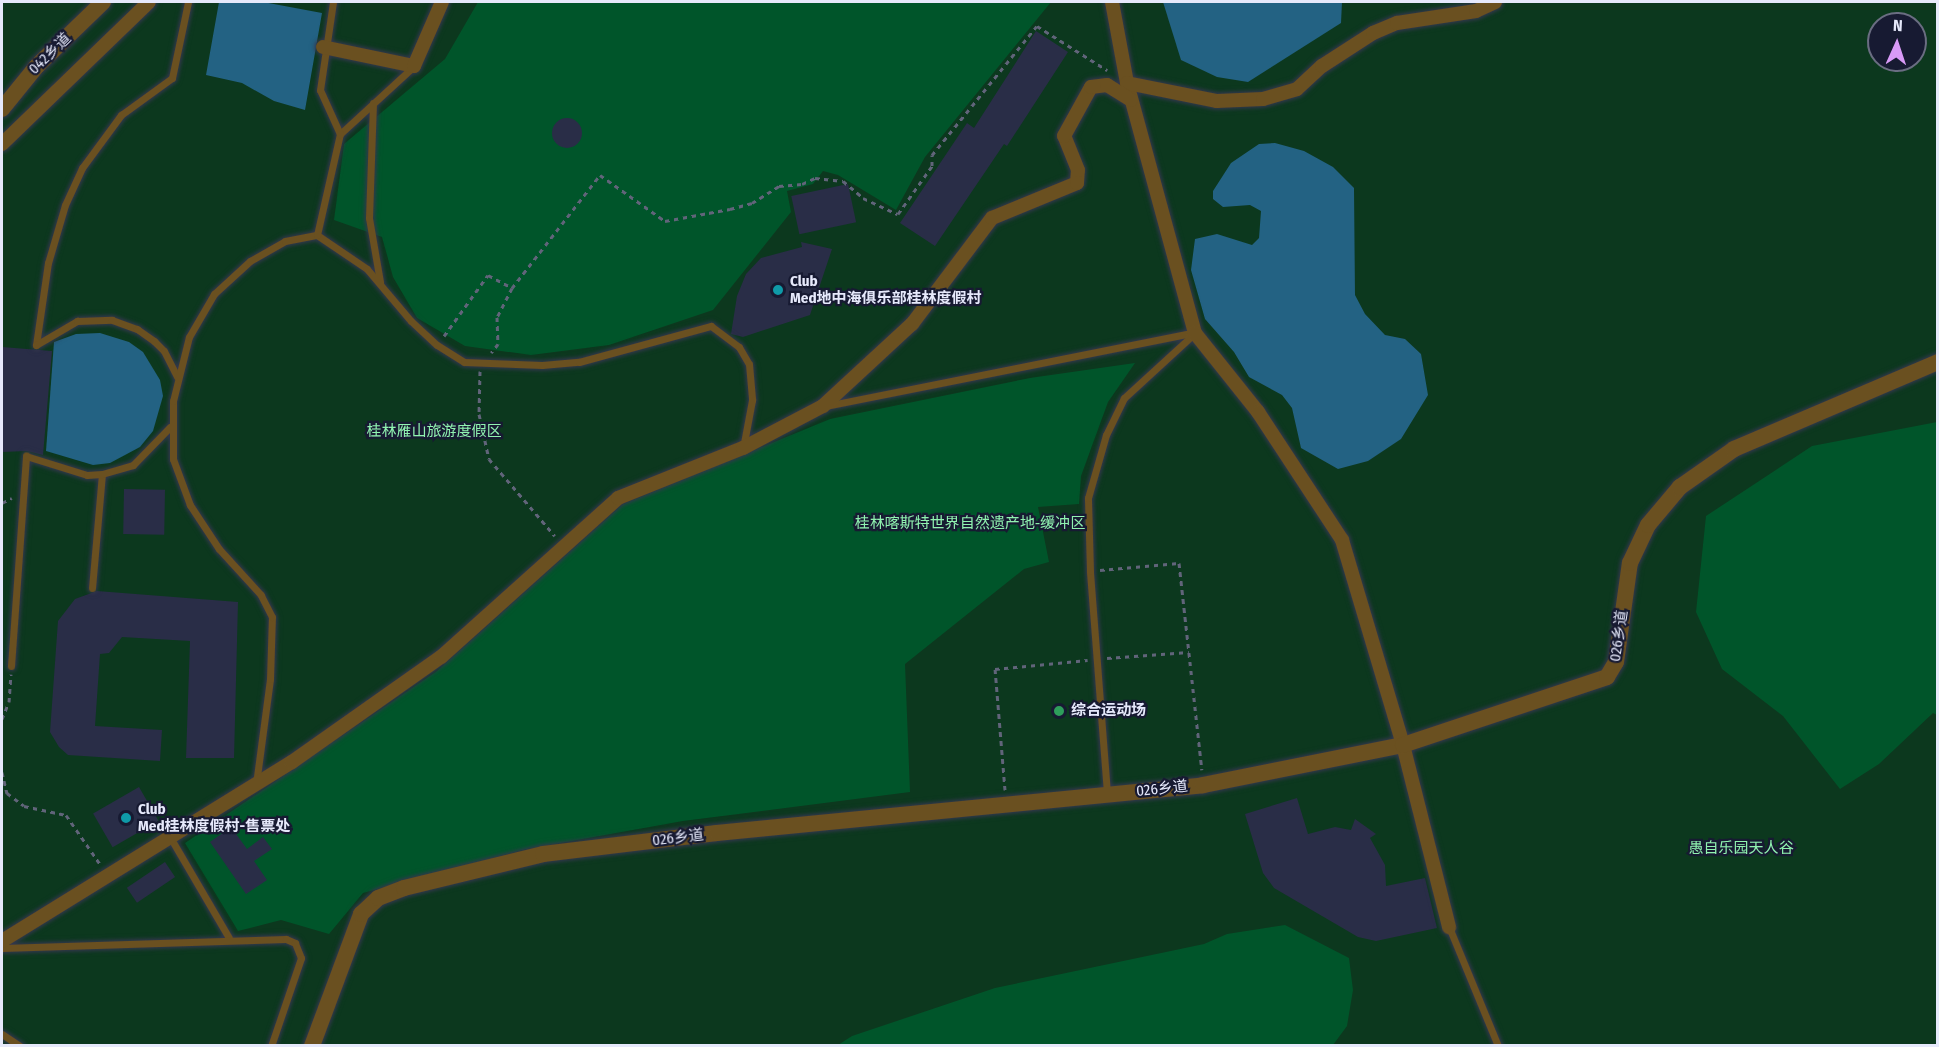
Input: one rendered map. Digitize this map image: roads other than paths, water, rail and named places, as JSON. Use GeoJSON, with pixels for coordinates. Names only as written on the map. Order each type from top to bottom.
{"type":"FeatureCollection","features":[{"type":"Feature","properties":{"kind":"street","name":"042乡道"},"geometry":{"type":"LineString","coordinates":[[2,109],[30,73],[103,2]]}},
{"type":"Feature","properties":{"kind":"street"},"geometry":{"type":"LineString","coordinates":[[2,144],[149,2]]}},
{"type":"Feature","properties":{"kind":"street"},"geometry":{"type":"LineString","coordinates":[[323,47],[414,66],[442,2]]}},
{"type":"Feature","properties":{"kind":"street"},"geometry":{"type":"LineString","coordinates":[[1112,2],[1131,99],[1195,333],[1258,412],[1342,540],[1403,745],[1449,927]]}},
{"type":"Feature","properties":{"kind":"street"},"geometry":{"type":"LineString","coordinates":[[1127,83],[1216,101],[1263,99],[1297,89],[1322,66],[1372,33],[1397,23],[1476,10],[1495,2]]}},
{"type":"Feature","properties":{"kind":"street"},"geometry":{"type":"LineString","coordinates":[[2,941],[256,784],[441,657],[618,498],[742,448],[823,406],[912,324],[992,218],[1077,183],[1078,170],[1063,138],[1091,87],[1107,85],[1131,99]]}},
{"type":"Feature","properties":{"kind":"street","name":"026乡道"},"geometry":{"type":"LineString","coordinates":[[312,1046],[361,914],[368,905],[390,893],[543,854],[717,833],[1203,785],[1403,745],[1607,677],[1616,662],[1630,563],[1648,525],[1680,487],[1734,449],[1938,362]]}},
{"type":"Feature","properties":{"kind":"lane"},"geometry":{"type":"LineString","coordinates":[[177,378],[164,351],[153,341],[137,329],[112,320],[77,321],[36,345],[48,263],[65,204],[82,168],[121,115],[172,78],[188,2]]}},
{"type":"Feature","properties":{"kind":"lane"},"geometry":{"type":"LineString","coordinates":[[333,2],[323,47],[320,90],[340,134]]}},
{"type":"Feature","properties":{"kind":"lane"},"geometry":{"type":"LineString","coordinates":[[317,235],[340,134],[414,66]]}},
{"type":"Feature","properties":{"kind":"lane"},"geometry":{"type":"LineString","coordinates":[[374,103],[368,207],[380,283]]}},
{"type":"Feature","properties":{"kind":"lane"},"geometry":{"type":"LineString","coordinates":[[256,784],[270,679],[272,617],[261,595],[219,549],[190,505],[173,459],[172,422],[177,378],[189,338],[214,294],[232,275],[285,241],[317,235],[368,270],[437,345],[464,362],[483,365],[579,362],[711,326],[739,347],[749,364],[752,400],[742,448]]}},
{"type":"Feature","properties":{"kind":"lane"},"geometry":{"type":"LineString","coordinates":[[823,406],[1195,333]]}},
{"type":"Feature","properties":{"kind":"lane"},"geometry":{"type":"LineString","coordinates":[[1107,795],[1090,572],[1088,498],[1106,435],[1124,398],[1195,333]]}},
{"type":"Feature","properties":{"kind":"lane"},"geometry":{"type":"LineString","coordinates":[[11,666],[26,456],[87,475],[102,474],[133,465],[144,457],[167,435],[172,422]]}},
{"type":"Feature","properties":{"kind":"lane"},"geometry":{"type":"LineString","coordinates":[[92,588],[102,474]]}},
{"type":"Feature","properties":{"kind":"lane"},"geometry":{"type":"LineString","coordinates":[[170,837],[229,938]]}},
{"type":"Feature","properties":{"kind":"lane"},"geometry":{"type":"LineString","coordinates":[[1449,927],[1498,1046]]}},
{"type":"Feature","properties":{"kind":"lane"},"geometry":{"type":"LineString","coordinates":[[2,948],[229,938],[286,939],[295,943],[301,958],[271,1046]]}},
{"type":"Feature","properties":{"kind":"lane"},"geometry":{"type":"LineString","coordinates":[[2,1034],[20,1046]]}},
{"type":"Feature","properties":{"kind":"water"},"geometry":{"type":"Polygon","coordinates":[[[219,2],[263,2],[322,13],[305,110],[274,101],[242,83],[206,75],[219,2]]]}},
{"type":"Feature","properties":{"kind":"water"},"geometry":{"type":"Polygon","coordinates":[[[1163,2],[1342,2],[1341,23],[1248,82],[1217,77],[1181,60],[1163,2]]]}},
{"type":"Feature","properties":{"kind":"water"},"geometry":{"type":"Polygon","coordinates":[[[1275,143],[1304,151],[1333,167],[1354,188],[1355,295],[1365,314],[1385,335],[1405,339],[1421,354],[1428,395],[1401,439],[1368,461],[1338,469],[1301,448],[1292,408],[1282,395],[1249,377],[1234,352],[1205,319],[1191,270],[1195,239],[1217,234],[1252,245],[1259,238],[1261,211],[1250,205],[1223,207],[1213,199],[1213,191],[1231,163],[1259,144],[1275,143]]]}},
{"type":"Feature","properties":{"kind":"water"},"geometry":{"type":"Polygon","coordinates":[[[100,333],[129,342],[143,352],[160,380],[163,396],[153,431],[140,447],[110,463],[93,465],[46,451],[54,342],[76,334],[100,333]]]}},
{"type":"Feature","properties":{"kind":"place","name":"Club Med地中海俱乐部桂林度假村"},"geometry":{"type":"Point","coordinates":[778,290]}},
{"type":"Feature","properties":{"kind":"place","name":"综合运动场"},"geometry":{"type":"Point","coordinates":[1059,711]}},
{"type":"Feature","properties":{"kind":"place","name":"Club Med桂林度假村-售票处"},"geometry":{"type":"Point","coordinates":[126,818]}},
{"type":"Feature","properties":{"kind":"park label","name":"桂林雁山旅游度假区"},"geometry":{"type":"Point","coordinates":[434,432]}},
{"type":"Feature","properties":{"kind":"park label","name":"桂林喀斯特世界自然遗产地-缓冲区"},"geometry":{"type":"Point","coordinates":[970,524]}},
{"type":"Feature","properties":{"kind":"park label","name":"愚自乐园天人谷"},"geometry":{"type":"Point","coordinates":[1741,849]}}]}
